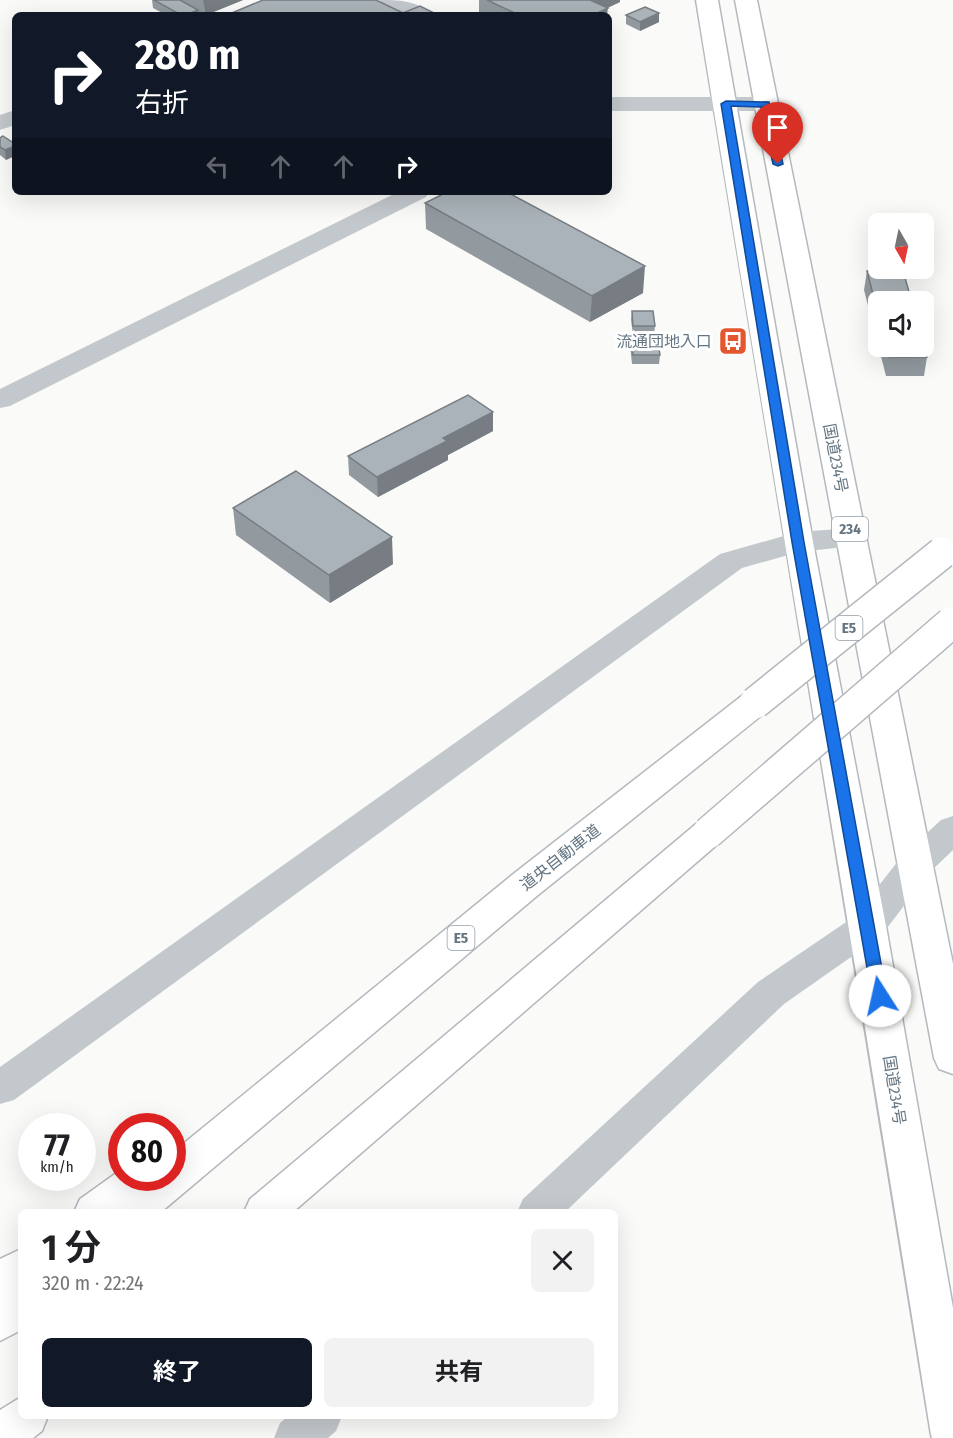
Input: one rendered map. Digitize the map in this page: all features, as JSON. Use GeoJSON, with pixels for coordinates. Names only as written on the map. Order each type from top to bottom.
{"type":"FeatureCollection","features":[{"type":"Feature","properties":{"kind":"highway","name":"国道234号"},"geometry":{"type":"LineString","coordinates":[[707,0],[798,542],[868,926],[953,1435]]}},
{"type":"Feature","properties":{"kind":"highway","name":"国道234号"},"geometry":{"type":"LineString","coordinates":[[746,0],[953,1058]]}},
{"type":"Feature","properties":{"kind":"highway","name":"道央自動車道"},"geometry":{"type":"LineString","coordinates":[[135,1209],[525,885],[948,548]]}},
{"type":"Feature","properties":{"kind":"highway"},"geometry":{"type":"LineString","coordinates":[[268,1209],[952,622]]}},
{"type":"Feature","properties":{"kind":"highway"},"geometry":{"type":"LineString","coordinates":[[186,1142],[525,885]]}},
{"type":"Feature","properties":{"kind":"highway"},"geometry":{"type":"LineString","coordinates":[[98,1209],[122,1191]]}},
{"type":"Feature","properties":{"kind":"highway"},"geometry":{"type":"LineString","coordinates":[[0,1284],[18,1270]]}},
{"type":"Feature","properties":{"kind":"highway"},"geometry":{"type":"LineString","coordinates":[[0,1321],[18,1306]]}},
{"type":"Feature","properties":{"kind":"highway"},"geometry":{"type":"LineString","coordinates":[[0,1438],[22,1419]]}},
{"type":"Feature","properties":{"kind":"street"},"geometry":{"type":"LineString","coordinates":[[390,0],[413,12]]}},
{"type":"Feature","properties":{"kind":"street"},"geometry":{"type":"LineString","coordinates":[[612,104],[765,104]]}},
{"type":"Feature","properties":{"kind":"street"},"geometry":{"type":"LineString","coordinates":[[0,400],[411,195]]}},
{"type":"Feature","properties":{"kind":"street"},"geometry":{"type":"LineString","coordinates":[[0,1088],[731,561],[798,542],[852,538]]}},
{"type":"Feature","properties":{"kind":"street"},"geometry":{"type":"LineString","coordinates":[[540,1209],[771,993],[868,926],[915,865],[953,829]]}},
{"type":"Feature","properties":{"kind":"street"},"geometry":{"type":"LineString","coordinates":[[296,1438],[317,1419]]}},
{"type":"Feature","properties":{"kind":"building"},"geometry":{"type":"Polygon","coordinates":[[[154,0],[180,0],[198,10],[176,12],[154,0]]]}},
{"type":"Feature","properties":{"kind":"building"},"geometry":{"type":"Polygon","coordinates":[[[263,0],[376,0],[401,12],[234,12],[263,0]]]}},
{"type":"Feature","properties":{"kind":"building"},"geometry":{"type":"Polygon","coordinates":[[[487,0],[590,0],[608,8],[599,12],[513,12],[487,0]]]}},
{"type":"Feature","properties":{"kind":"building"},"geometry":{"type":"Polygon","coordinates":[[[420,6],[432,12],[405,12],[420,6]]]}},
{"type":"Feature","properties":{"kind":"building"},"geometry":{"type":"Polygon","coordinates":[[[645,7],[659,13],[640,22],[626,15],[645,7]]]}},
{"type":"Feature","properties":{"kind":"building"},"geometry":{"type":"Polygon","coordinates":[[[3,136],[12,142],[12,147],[5,150],[0,147],[0,138],[3,136]]]}},
{"type":"Feature","properties":{"kind":"building"},"geometry":{"type":"Polygon","coordinates":[[[441,195],[513,195],[645,266],[592,296],[425,203],[441,195]]]}},
{"type":"Feature","properties":{"kind":"building"},"geometry":{"type":"Polygon","coordinates":[[[869,279],[905,279],[909,291],[872,291],[869,279]]]}},
{"type":"Feature","properties":{"kind":"building"},"geometry":{"type":"Polygon","coordinates":[[[632,311],[653,311],[655,326],[633,326],[632,311]]]}},
{"type":"Feature","properties":{"kind":"building"},"geometry":{"type":"Polygon","coordinates":[[[631,336],[657,336],[660,355],[633,355],[631,336]]]}},
{"type":"Feature","properties":{"kind":"building"},"geometry":{"type":"Polygon","coordinates":[[[468,395],[493,412],[443,438],[447,441],[377,477],[348,456],[468,395]]]}},
{"type":"Feature","properties":{"kind":"building"},"geometry":{"type":"Polygon","coordinates":[[[296,471],[392,537],[329,575],[233,508],[296,471]]]}},
{"type":"Feature","properties":{"kind":"place","name":"流通団地入口"},"geometry":{"type":"Point","coordinates":[733,341]}},
{"type":"Feature","properties":{"kind":"route"},"geometry":{"type":"LineString","coordinates":[[778,164],[765,104],[726,104],[798,542],[880,996]]}}]}
